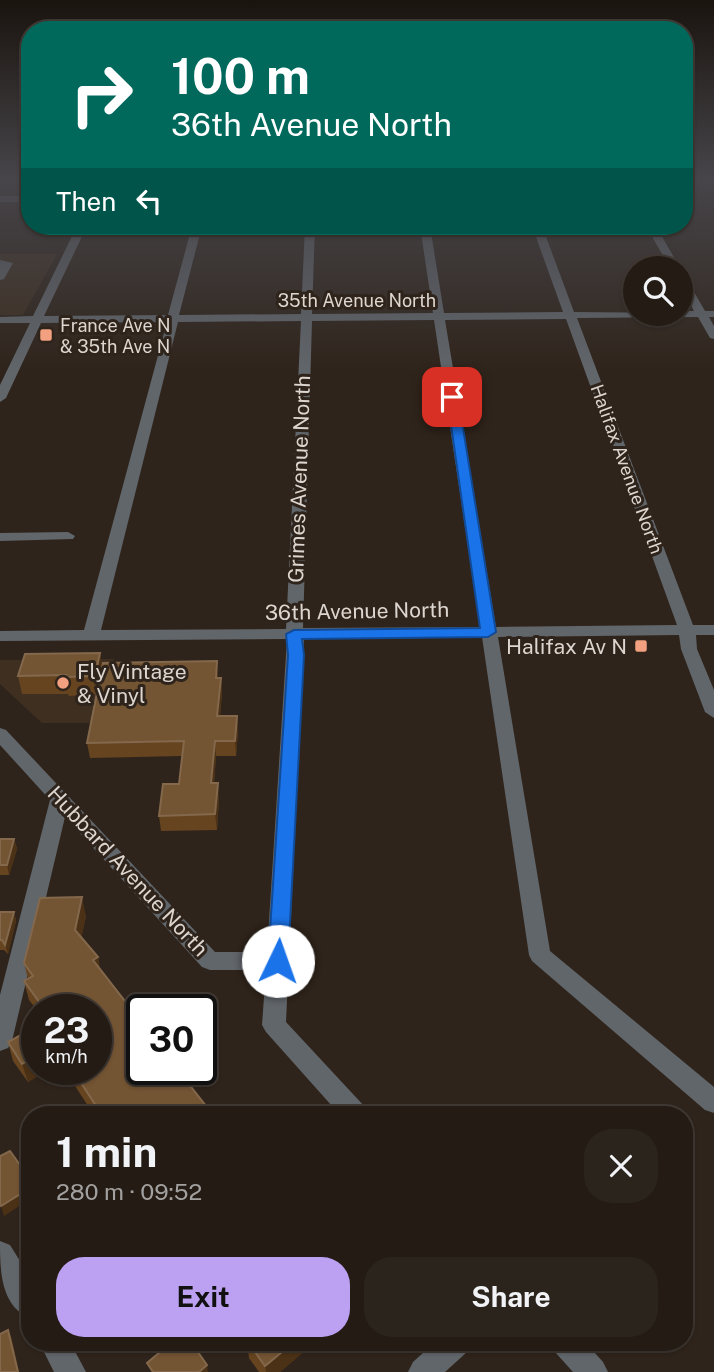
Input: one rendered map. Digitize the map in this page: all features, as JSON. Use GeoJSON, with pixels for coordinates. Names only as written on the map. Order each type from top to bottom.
{"type":"FeatureCollection","features":[{"type":"Feature","properties":{"kind":"street"},"geometry":{"type":"LineString","coordinates":[[0,398],[73,244]]}},
{"type":"Feature","properties":{"kind":"street"},"geometry":{"type":"LineString","coordinates":[[91,635],[192,244]]}},
{"type":"Feature","properties":{"kind":"street","name":"Grimes Avenue North"},"geometry":{"type":"LineString","coordinates":[[309,244],[294,634],[296,655],[274,1025],[348,1106]]}},
{"type":"Feature","properties":{"kind":"street"},"geometry":{"type":"LineString","coordinates":[[428,244],[540,955],[714,1102]]}},
{"type":"Feature","properties":{"kind":"street","name":"Halifax Avenue North"},"geometry":{"type":"LineString","coordinates":[[544,244],[687,630],[689,649],[714,712]]}},
{"type":"Feature","properties":{"kind":"street"},"geometry":{"type":"LineString","coordinates":[[0,263],[8,263],[0,277]]}},
{"type":"Feature","properties":{"kind":"street"},"geometry":{"type":"LineString","coordinates":[[693,300],[714,336]]}},
{"type":"Feature","properties":{"kind":"street","name":"35th Avenue North"},"geometry":{"type":"LineString","coordinates":[[0,320],[714,314]]}},
{"type":"Feature","properties":{"kind":"street"},"geometry":{"type":"LineString","coordinates":[[0,537],[68,536]]}},
{"type":"Feature","properties":{"kind":"street","name":"36th Avenue North"},"geometry":{"type":"LineString","coordinates":[[0,636],[714,629]]}},
{"type":"Feature","properties":{"kind":"street","name":"Hubbard Avenue North"},"geometry":{"type":"LineString","coordinates":[[0,734],[210,961],[278,961]]}},
{"type":"Feature","properties":{"kind":"street"},"geometry":{"type":"LineString","coordinates":[[0,1041],[60,798]]}},
{"type":"Feature","properties":{"kind":"street"},"geometry":{"type":"LineString","coordinates":[[0,1255],[21,1289]]}},
{"type":"Feature","properties":{"kind":"street"},"geometry":{"type":"LineString","coordinates":[[58,1351],[71,1372]]}},
{"type":"Feature","properties":{"kind":"street"},"geometry":{"type":"LineString","coordinates":[[423,1372],[447,1351]]}},
{"type":"Feature","properties":{"kind":"street"},"geometry":{"type":"LineString","coordinates":[[573,1351],[593,1372]]}},
{"type":"Feature","properties":{"kind":"shaded area"},"geometry":{"type":"Polygon","coordinates":[[[0,254],[57,254],[23,315],[0,315],[0,254]]]}},
{"type":"Feature","properties":{"kind":"shaded area"},"geometry":{"type":"Polygon","coordinates":[[[114,659],[100,723],[42,723],[0,684],[0,660],[114,659]]]}},
{"type":"Feature","properties":{"kind":"building"},"geometry":{"type":"Polygon","coordinates":[[[100,653],[95,676],[18,676],[25,654],[100,653]]]}},
{"type":"Feature","properties":{"kind":"building"},"geometry":{"type":"Polygon","coordinates":[[[217,661],[216,678],[221,678],[217,716],[237,716],[235,741],[215,741],[211,783],[218,783],[215,814],[159,816],[163,784],[179,784],[184,741],[87,743],[103,663],[217,661]]]}},
{"type":"Feature","properties":{"kind":"building"},"geometry":{"type":"Polygon","coordinates":[[[0,839],[14,839],[7,865],[0,865],[0,839]]]}},
{"type":"Feature","properties":{"kind":"building"},"geometry":{"type":"Polygon","coordinates":[[[82,897],[75,930],[98,957],[93,960],[126,1002],[126,1085],[190,1085],[206,1106],[96,1106],[82,1085],[112,1085],[112,994],[33,994],[24,981],[33,976],[24,963],[40,898],[82,897]]]}},
{"type":"Feature","properties":{"kind":"building"},"geometry":{"type":"Polygon","coordinates":[[[0,912],[14,912],[5,945],[0,940],[0,912]]]}},
{"type":"Feature","properties":{"kind":"building"},"geometry":{"type":"Polygon","coordinates":[[[21,1035],[21,1062],[8,1042],[21,1035]]]}},
{"type":"Feature","properties":{"kind":"building"},"geometry":{"type":"Polygon","coordinates":[[[10,1151],[21,1166],[21,1194],[1,1206],[0,1205],[0,1156],[10,1151]]]}},
{"type":"Feature","properties":{"kind":"building"},"geometry":{"type":"Polygon","coordinates":[[[8,1330],[18,1372],[0,1372],[0,1334],[8,1330]]]}},
{"type":"Feature","properties":{"kind":"building"},"geometry":{"type":"Polygon","coordinates":[[[161,1351],[197,1351],[207,1365],[199,1372],[153,1372],[147,1363],[161,1351]]]}},
{"type":"Feature","properties":{"kind":"building"},"geometry":{"type":"Polygon","coordinates":[[[254,1351],[283,1351],[265,1366],[254,1351]]]}},
{"type":"Feature","properties":{"kind":"place","name":"France Ave N & 35th Ave N"},"geometry":{"type":"Point","coordinates":[46,335]}},
{"type":"Feature","properties":{"kind":"place","name":"Halifax Av N"},"geometry":{"type":"Point","coordinates":[641,646]}},
{"type":"Feature","properties":{"kind":"place","name":"Fly Vintage & Vinyl"},"geometry":{"type":"Point","coordinates":[63,683]}},
{"type":"Feature","properties":{"kind":"route"},"geometry":{"type":"LineString","coordinates":[[278,961],[296,655],[294,634],[488,632],[452,397]]}}]}
